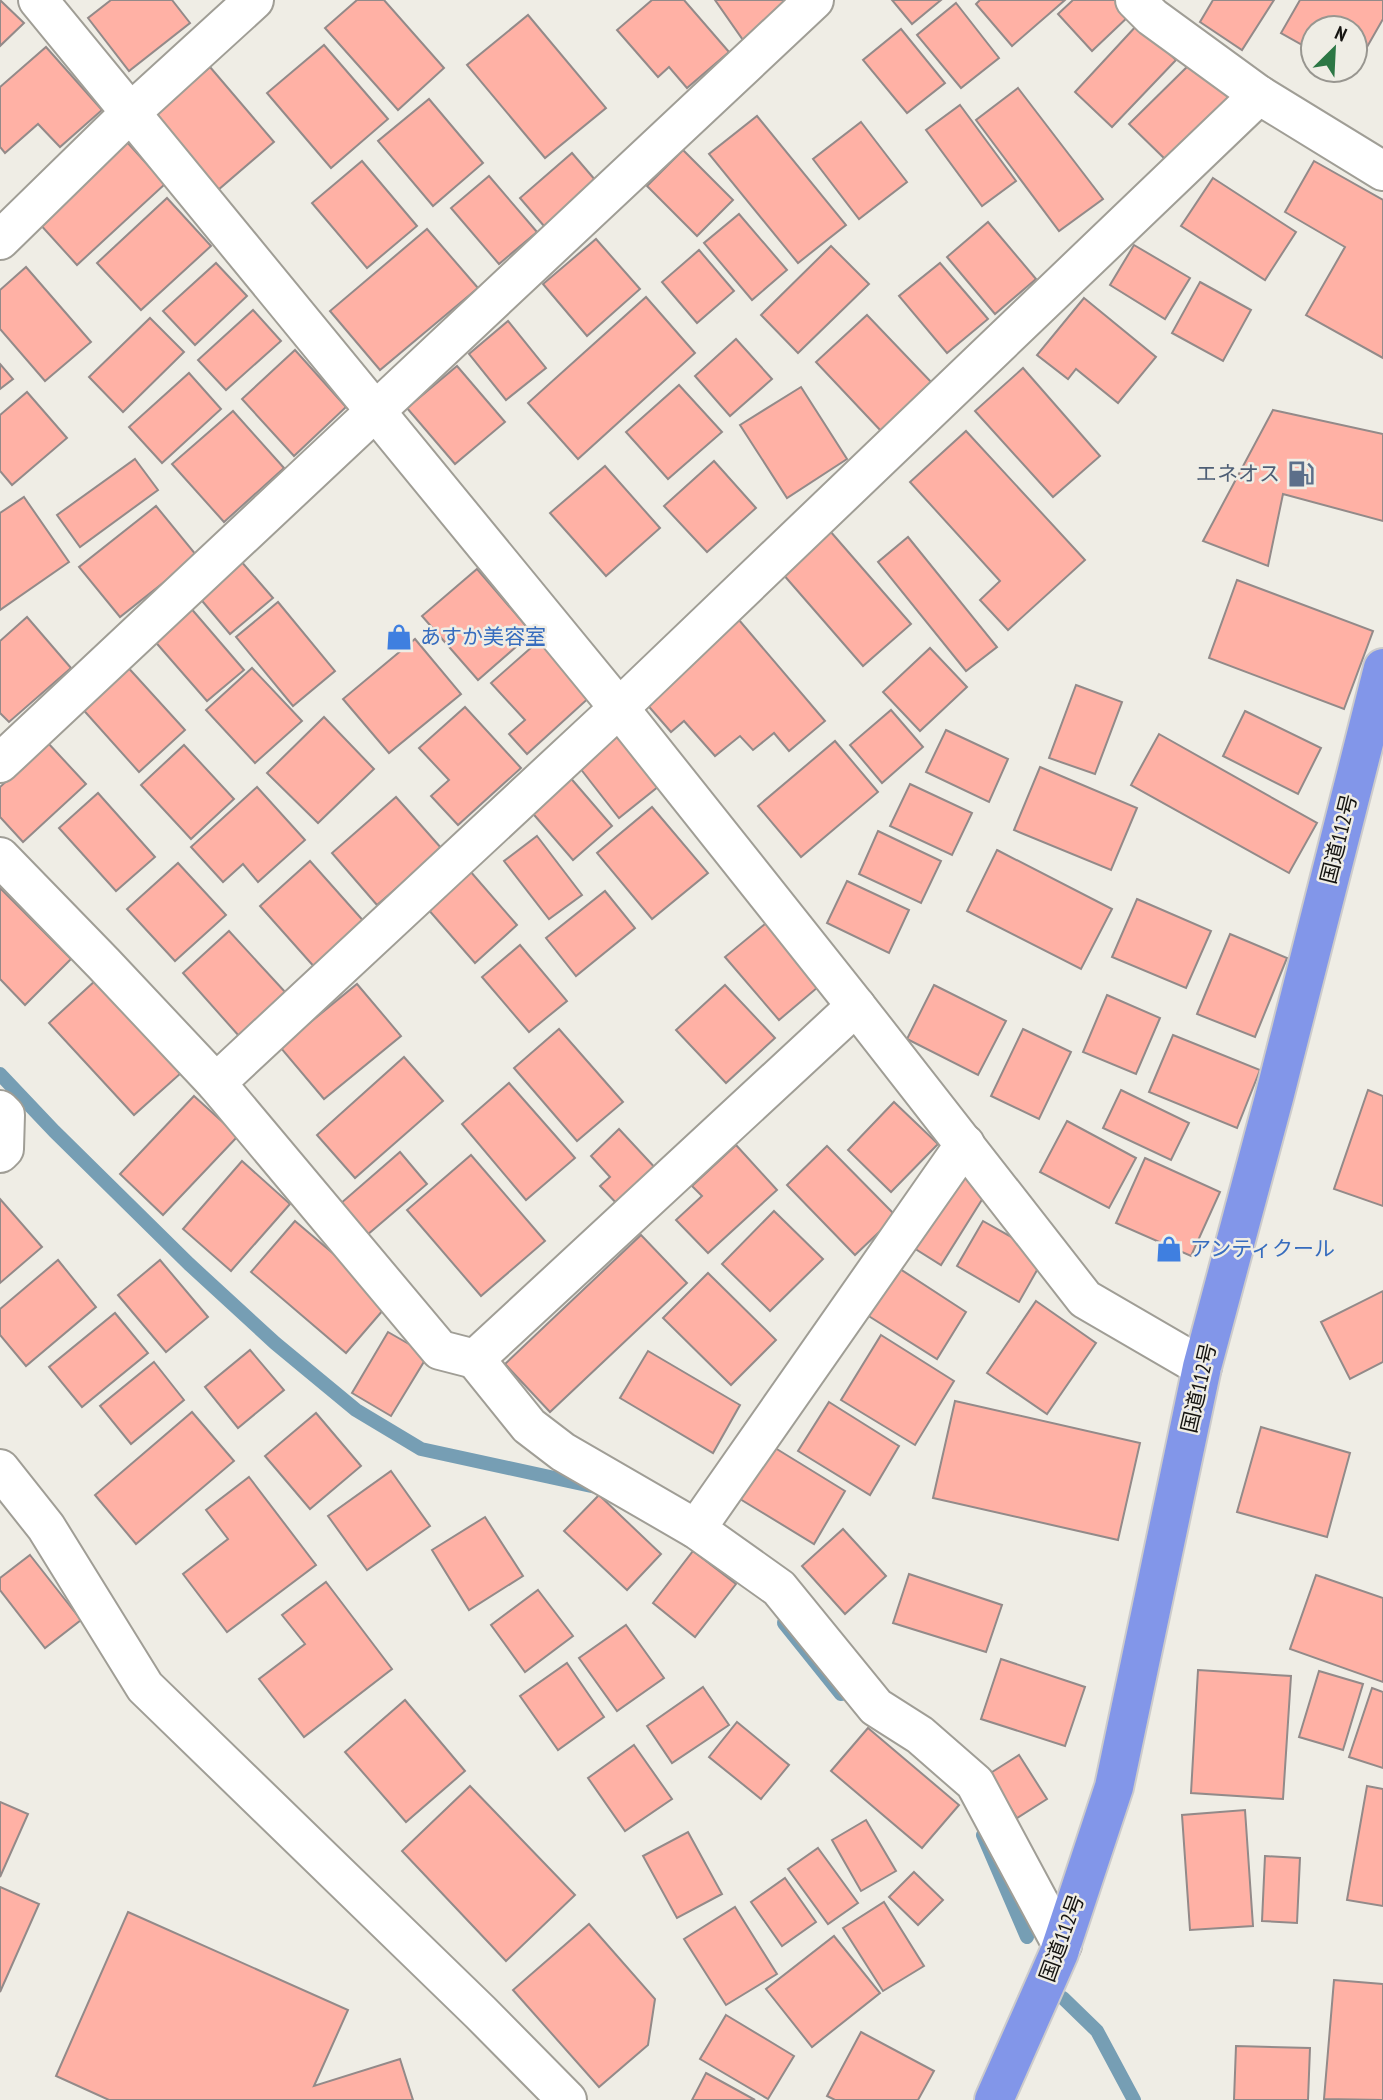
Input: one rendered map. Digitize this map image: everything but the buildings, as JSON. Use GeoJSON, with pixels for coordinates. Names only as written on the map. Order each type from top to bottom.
{"type":"FeatureCollection","features":[{"type":"Feature","properties":{"kind":"highway","name":"国道112号"},"geometry":{"type":"LineString","coordinates":[[994,2100],[1062,1945],[1114,1787],[1202,1367],[1275,1098],[1383,668]]}},
{"type":"Feature","properties":{"kind":"lane"},"geometry":{"type":"LineString","coordinates":[[38,0],[619,708],[1085,1299],[1202,1367]]}},
{"type":"Feature","properties":{"kind":"lane"},"geometry":{"type":"LineString","coordinates":[[0,240],[130,114],[254,0]]}},
{"type":"Feature","properties":{"kind":"lane"},"geometry":{"type":"LineString","coordinates":[[0,763],[814,0]]}},
{"type":"Feature","properties":{"kind":"lane"},"geometry":{"type":"LineString","coordinates":[[1135,0],[1152,18],[1259,95],[1383,171]]}},
{"type":"Feature","properties":{"kind":"lane"},"geometry":{"type":"LineString","coordinates":[[216,1083],[619,708],[1259,95]]}},
{"type":"Feature","properties":{"kind":"lane"},"geometry":{"type":"LineString","coordinates":[[0,857],[216,1083],[439,1350],[475,1359],[529,1426],[563,1452],[696,1529],[779,1588],[876,1707],[920,1735],[975,1783],[1062,1945]]}},
{"type":"Feature","properties":{"kind":"lane"},"geometry":{"type":"LineString","coordinates":[[475,1359],[856,1006]]}},
{"type":"Feature","properties":{"kind":"lane"},"geometry":{"type":"LineString","coordinates":[[0,1110],[5,1115],[4,1149],[0,1153]]}},
{"type":"Feature","properties":{"kind":"lane"},"geometry":{"type":"LineString","coordinates":[[696,1529],[965,1144]]}},
{"type":"Feature","properties":{"kind":"lane"},"geometry":{"type":"LineString","coordinates":[[0,1469],[46,1527],[145,1686],[568,2100]]}},
{"type":"Feature","properties":{"kind":"waterway"},"geometry":{"type":"LineString","coordinates":[[0,1074],[189,1264],[275,1343],[356,1410],[421,1449],[596,1487]]}},
{"type":"Feature","properties":{"kind":"waterway"},"geometry":{"type":"LineString","coordinates":[[784,1623],[841,1694]]}},
{"type":"Feature","properties":{"kind":"waterway"},"geometry":{"type":"LineString","coordinates":[[983,1835],[1027,1937]]}},
{"type":"Feature","properties":{"kind":"waterway"},"geometry":{"type":"LineString","coordinates":[[1063,1998],[1097,2031],[1134,2100]]}},
{"type":"Feature","properties":{"kind":"place","name":"エネオス"},"geometry":{"type":"Point","coordinates":[1301,474]}},
{"type":"Feature","properties":{"kind":"place","name":"あすか美容室"},"geometry":{"type":"Point","coordinates":[399,637]}},
{"type":"Feature","properties":{"kind":"place","name":"アンティクール"},"geometry":{"type":"Point","coordinates":[1169,1249]}}]}
